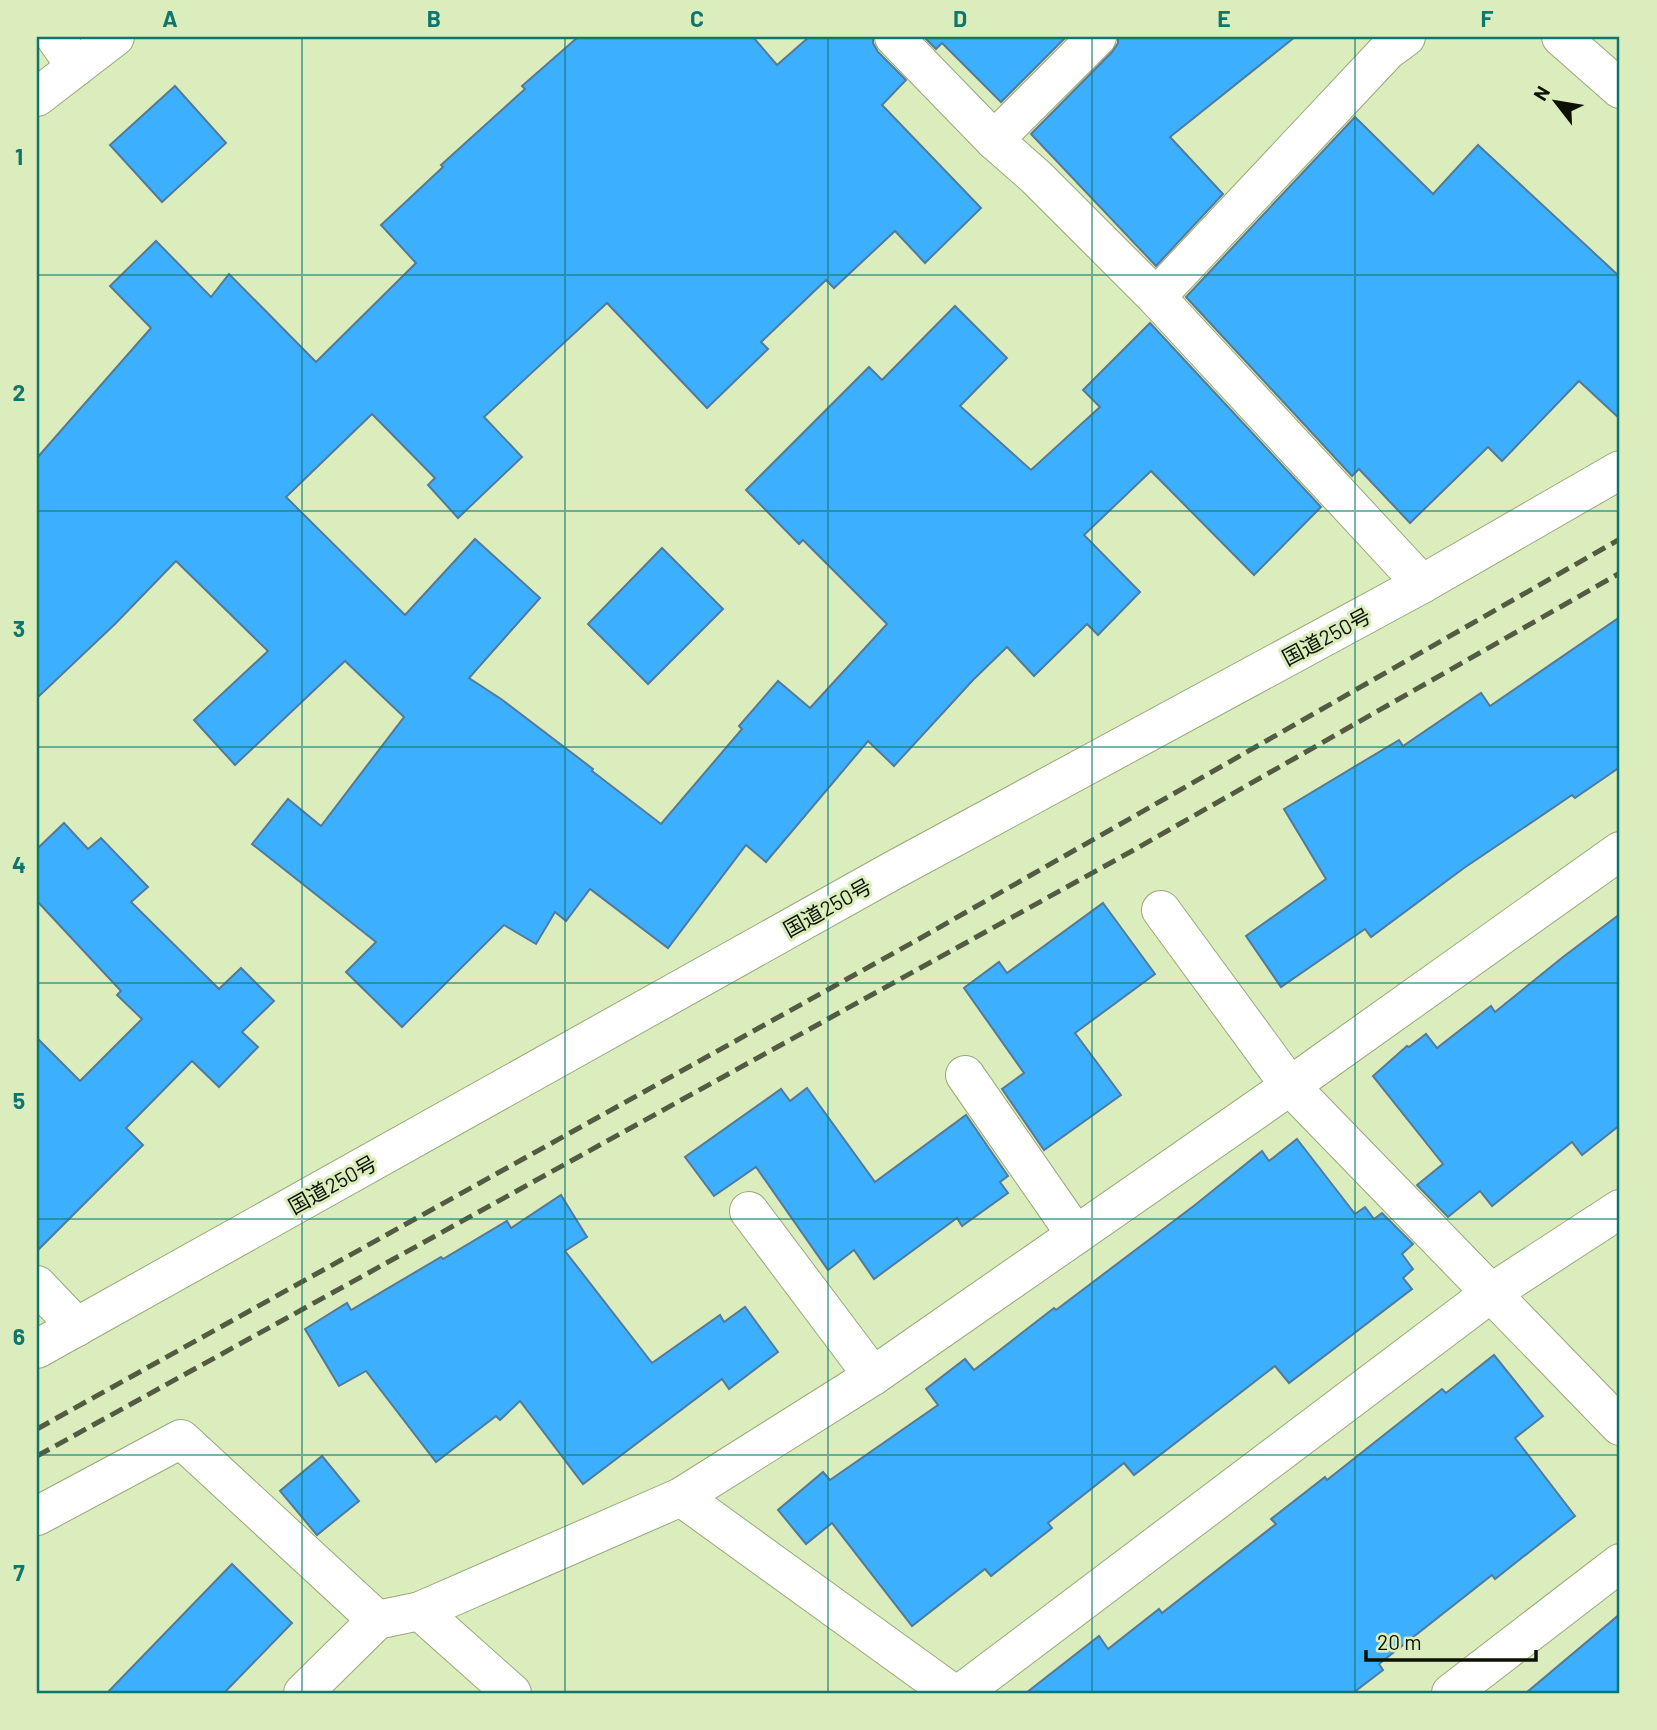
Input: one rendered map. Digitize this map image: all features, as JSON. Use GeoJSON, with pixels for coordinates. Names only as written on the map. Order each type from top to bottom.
{"type":"FeatureCollection","features":[{"type":"Feature","properties":{"kind":"main road"},"geometry":{"type":"LineString","coordinates":[[55,37],[76,67]]}},
{"type":"Feature","properties":{"kind":"main road"},"geometry":{"type":"LineString","coordinates":[[37,97],[115,37]]}},
{"type":"Feature","properties":{"kind":"main road"},"geometry":{"type":"LineString","coordinates":[[894,37],[1156,297],[1422,584]]}},
{"type":"Feature","properties":{"kind":"main road"},"geometry":{"type":"LineString","coordinates":[[995,140],[1097,37]]}},
{"type":"Feature","properties":{"kind":"main road"},"geometry":{"type":"LineString","coordinates":[[1156,297],[1387,51],[1406,37]]}},
{"type":"Feature","properties":{"kind":"main road"},"geometry":{"type":"LineString","coordinates":[[1560,37],[1620,89]]}},
{"type":"Feature","properties":{"kind":"main road","name":"国道250号"},"geometry":{"type":"LineString","coordinates":[[37,1349],[880,877],[1422,584],[1620,470]]}},
{"type":"Feature","properties":{"kind":"main road"},"geometry":{"type":"LineString","coordinates":[[303,1693],[377,1620],[420,1611],[681,1497],[873,1376],[1290,1086],[1620,851]]}},
{"type":"Feature","properties":{"kind":"main road"},"geometry":{"type":"LineString","coordinates":[[1161,909],[1290,1086],[1620,1426]]}},
{"type":"Feature","properties":{"kind":"main road"},"geometry":{"type":"LineString","coordinates":[[965,1075],[1076,1235]]}},
{"type":"Feature","properties":{"kind":"main road"},"geometry":{"type":"LineString","coordinates":[[961,1693],[1491,1293],[1620,1209]]}},
{"type":"Feature","properties":{"kind":"main road"},"geometry":{"type":"LineString","coordinates":[[749,1211],[873,1376]]}},
{"type":"Feature","properties":{"kind":"main road"},"geometry":{"type":"LineString","coordinates":[[37,1285],[77,1327]]}},
{"type":"Feature","properties":{"kind":"main road"},"geometry":{"type":"LineString","coordinates":[[37,1516],[181,1439],[377,1620]]}},
{"type":"Feature","properties":{"kind":"main road"},"geometry":{"type":"LineString","coordinates":[[681,1497],[952,1693]]}},
{"type":"Feature","properties":{"kind":"main road"},"geometry":{"type":"LineString","coordinates":[[1451,1693],[1620,1563]]}},
{"type":"Feature","properties":{"kind":"main road"},"geometry":{"type":"LineString","coordinates":[[420,1611],[512,1693]]}},
{"type":"Feature","properties":{"kind":"building"},"geometry":{"type":"Polygon","coordinates":[[[578,37],[753,37],[777,65],[809,37],[873,37],[878,52],[906,80],[882,105],[981,208],[925,263],[895,231],[834,288],[826,280],[761,342],[768,349],[707,408],[607,303],[484,417],[522,457],[458,518],[428,485],[435,478],[372,414],[286,497],[405,615],[475,539],[540,598],[469,678],[501,699],[661,824],[742,729],[739,726],[778,681],[810,708],[887,624],[803,540],[799,544],[746,490],[869,367],[882,380],[955,306],[1007,358],[960,406],[1031,470],[1100,407],[1083,390],[1150,323],[1321,507],[1254,575],[1151,471],[1084,535],[1140,592],[1098,635],[1087,624],[1034,676],[1007,647],[894,766],[868,741],[766,862],[746,845],[668,948],[590,889],[566,921],[555,912],[536,944],[504,925],[402,1027],[346,972],[376,942],[252,844],[288,799],[321,826],[404,717],[345,661],[235,765],[194,720],[268,651],[176,561],[37,698],[37,458],[151,328],[110,286],[156,241],[211,297],[229,274],[316,362],[416,263],[381,225],[443,167],[441,165],[525,89],[522,86],[578,37]]]}},
{"type":"Feature","properties":{"kind":"building"},"geometry":{"type":"Polygon","coordinates":[[[924,37],[1066,37],[1001,102],[942,43],[936,49],[924,37]]]}},
{"type":"Feature","properties":{"kind":"building"},"geometry":{"type":"Polygon","coordinates":[[[1118,37],[1295,37],[1170,137],[1223,194],[1156,266],[1031,134],[1112,52],[1118,43],[1118,37]]]}},
{"type":"Feature","properties":{"kind":"building"},"geometry":{"type":"Polygon","coordinates":[[[175,86],[226,143],[162,202],[110,145],[175,86]]]}},
{"type":"Feature","properties":{"kind":"building"},"geometry":{"type":"Polygon","coordinates":[[[1355,117],[1433,194],[1478,145],[1620,277],[1620,419],[1579,381],[1502,461],[1488,447],[1410,523],[1359,469],[1352,476],[1186,297],[1355,117]]]}},
{"type":"Feature","properties":{"kind":"building"},"geometry":{"type":"Polygon","coordinates":[[[662,548],[723,609],[648,684],[588,624],[662,548]]]}},
{"type":"Feature","properties":{"kind":"building"},"geometry":{"type":"Polygon","coordinates":[[[1620,617],[1620,767],[1575,798],[1572,795],[1464,868],[1371,937],[1365,929],[1281,987],[1246,936],[1326,879],[1284,809],[1399,740],[1403,746],[1481,693],[1490,706],[1620,617]]]}},
{"type":"Feature","properties":{"kind":"building"},"geometry":{"type":"Polygon","coordinates":[[[64,823],[88,849],[101,838],[148,887],[131,902],[219,989],[241,968],[274,1001],[242,1032],[258,1047],[219,1087],[192,1061],[126,1128],[143,1145],[37,1251],[37,1038],[80,1081],[142,1019],[117,995],[121,991],[37,901],[37,849],[64,823]]]}},
{"type":"Feature","properties":{"kind":"building"},"geometry":{"type":"Polygon","coordinates":[[[1103,903],[1155,974],[1075,1033],[1121,1095],[1044,1150],[1002,1089],[1024,1073],[964,988],[999,962],[1007,973],[1103,903]]]}},
{"type":"Feature","properties":{"kind":"building"},"geometry":{"type":"Polygon","coordinates":[[[1620,914],[1620,1125],[1582,1155],[1572,1142],[1492,1206],[1480,1191],[1448,1217],[1417,1185],[1443,1164],[1373,1076],[1407,1046],[1426,1034],[1437,1048],[1491,1006],[1495,1012],[1620,914]]]}},
{"type":"Feature","properties":{"kind":"building"},"geometry":{"type":"Polygon","coordinates":[[[807,1088],[875,1182],[966,1115],[1008,1176],[1000,1182],[1008,1193],[962,1226],[957,1218],[874,1279],[854,1250],[828,1270],[756,1167],[714,1196],[685,1157],[781,1089],[790,1101],[807,1088]]]}},
{"type":"Feature","properties":{"kind":"building"},"geometry":{"type":"Polygon","coordinates":[[[1297,1139],[1355,1214],[1365,1207],[1374,1219],[1382,1213],[1413,1244],[1402,1254],[1413,1269],[1403,1278],[1412,1289],[1289,1383],[1275,1366],[1134,1475],[1124,1463],[1048,1523],[1052,1528],[991,1576],[985,1569],[912,1626],[832,1523],[806,1544],[778,1510],[823,1472],[830,1480],[938,1405],[926,1389],[965,1359],[974,1370],[1195,1205],[1262,1151],[1269,1161],[1297,1139]]]}},
{"type":"Feature","properties":{"kind":"building"},"geometry":{"type":"Polygon","coordinates":[[[561,1195],[587,1237],[565,1251],[652,1363],[720,1315],[724,1322],[745,1307],[778,1352],[729,1389],[722,1379],[583,1484],[520,1401],[500,1420],[496,1416],[436,1462],[366,1371],[339,1386],[305,1329],[347,1303],[351,1310],[507,1221],[511,1228],[561,1195]]]}},
{"type":"Feature","properties":{"kind":"building"},"geometry":{"type":"Polygon","coordinates":[[[1494,1355],[1543,1416],[1515,1438],[1575,1516],[1495,1579],[1492,1575],[1379,1664],[1383,1670],[1353,1693],[1026,1693],[1099,1636],[1108,1649],[1159,1609],[1162,1613],[1276,1524],[1271,1519],[1325,1477],[1327,1480],[1442,1389],[1446,1393],[1494,1355]]]}},
{"type":"Feature","properties":{"kind":"building"},"geometry":{"type":"Polygon","coordinates":[[[322,1456],[359,1501],[317,1535],[280,1491],[322,1456]]]}},
{"type":"Feature","properties":{"kind":"building"},"geometry":{"type":"Polygon","coordinates":[[[232,1564],[292,1623],[224,1693],[107,1693],[232,1564]]]}},
{"type":"Feature","properties":{"kind":"building"},"geometry":{"type":"Polygon","coordinates":[[[1620,1614],[1620,1693],[1526,1693],[1620,1614]]]}},
{"type":"Feature","properties":{"kind":"railway"},"geometry":{"type":"LineString","coordinates":[[37,1429],[919,939],[1620,539]]}},
{"type":"Feature","properties":{"kind":"railway"},"geometry":{"type":"LineString","coordinates":[[37,1456],[1132,851],[1620,573]]}}]}
